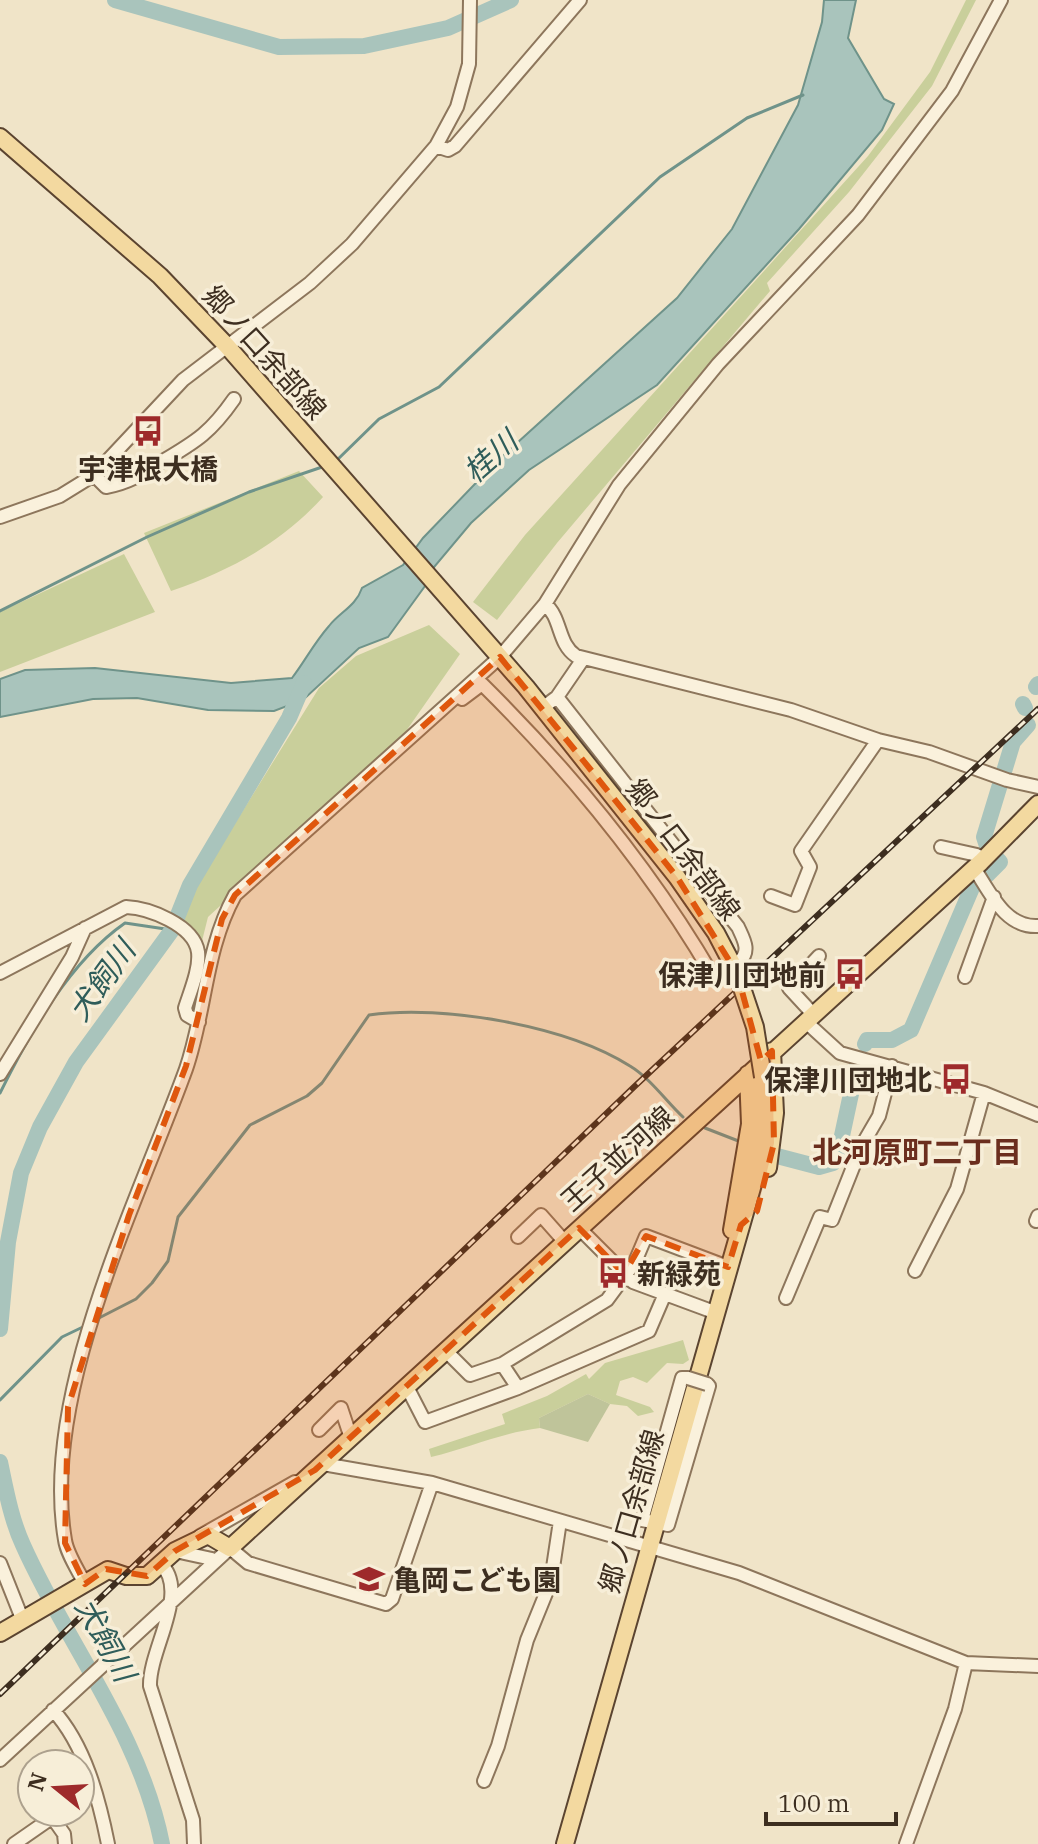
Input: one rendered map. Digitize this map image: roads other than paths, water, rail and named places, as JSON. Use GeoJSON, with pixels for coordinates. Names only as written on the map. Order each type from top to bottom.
{"type":"FeatureCollection","features":[{"type":"Feature","properties":{"kind":"main road","name":"郷ノ口余部線"},"geometry":{"type":"LineString","coordinates":[[0,137],[160,276],[227,346],[500,657],[677,877],[716,933],[734,970],[755,1027],[759,1163],[714,1312],[565,1844]]}},
{"type":"Feature","properties":{"kind":"main road","name":"王子並河線"},"geometry":{"type":"LineString","coordinates":[[230,1548],[564,1241],[755,1076],[772,1051],[984,859],[1038,804]]}},
{"type":"Feature","properties":{"kind":"main road"},"geometry":{"type":"LineString","coordinates":[[741,1225],[757,1211],[774,1143],[772,1051]]}},
{"type":"Feature","properties":{"kind":"main road"},"geometry":{"type":"LineString","coordinates":[[729,1263],[733,1215],[750,1124],[755,1076]]}},
{"type":"Feature","properties":{"kind":"main road"},"geometry":{"type":"LineString","coordinates":[[0,1633],[108,1570],[126,1576],[147,1576],[175,1551],[197,1538],[217,1537],[230,1548]]}},
{"type":"Feature","properties":{"kind":"street"},"geometry":{"type":"LineString","coordinates":[[0,517],[60,496],[94,475],[175,388],[310,283],[352,244],[436,146],[465,85],[470,0]]}},
{"type":"Feature","properties":{"kind":"street"},"geometry":{"type":"LineString","coordinates":[[436,146],[448,150],[455,146],[580,0]]}},
{"type":"Feature","properties":{"kind":"street"},"geometry":{"type":"LineString","coordinates":[[82,1585],[65,1543],[62,1490],[68,1407],[129,1215],[186,1066],[222,919],[235,895],[399,751],[438,710],[500,657],[545,604],[619,485],[718,364],[858,215],[952,91],[1001,0]]}},
{"type":"Feature","properties":{"kind":"street"},"geometry":{"type":"LineString","coordinates":[[94,475],[106,487],[127,483],[148,472],[190,448],[214,428],[234,399]]}},
{"type":"Feature","properties":{"kind":"street"},"geometry":{"type":"LineString","coordinates":[[545,604],[558,620],[570,652],[583,659],[745,697],[878,740],[929,752],[1003,779],[1038,787]]}},
{"type":"Feature","properties":{"kind":"street"},"geometry":{"type":"LineString","coordinates":[[438,710],[450,709],[482,684],[527,720],[627,841],[713,976],[734,970],[745,957],[747,945],[738,927],[642,814],[553,700],[583,659]]}},
{"type":"Feature","properties":{"kind":"street"},"geometry":{"type":"LineString","coordinates":[[771,896],[795,905],[810,867],[801,851],[878,740]]}},
{"type":"Feature","properties":{"kind":"street"},"geometry":{"type":"LineString","coordinates":[[941,847],[984,859],[994,897],[1012,920],[1023,926],[1038,926]]}},
{"type":"Feature","properties":{"kind":"street"},"geometry":{"type":"LineString","coordinates":[[965,977],[994,897]]}},
{"type":"Feature","properties":{"kind":"street"},"geometry":{"type":"LineString","coordinates":[[0,973],[51,949],[86,926],[126,907],[142,908],[160,915],[194,941],[198,957],[185,1008],[187,1015],[199,1022]]}},
{"type":"Feature","properties":{"kind":"street"},"geometry":{"type":"LineString","coordinates":[[0,1074],[72,957],[86,926]]}},
{"type":"Feature","properties":{"kind":"street"},"geometry":{"type":"LineString","coordinates":[[819,956],[789,988],[840,1053],[984,1093],[1038,1115]]}},
{"type":"Feature","properties":{"kind":"street"},"geometry":{"type":"LineString","coordinates":[[786,1298],[820,1217],[832,1220],[861,1147],[879,1116],[892,1066]]}},
{"type":"Feature","properties":{"kind":"street"},"geometry":{"type":"LineString","coordinates":[[915,1271],[957,1189],[984,1093]]}},
{"type":"Feature","properties":{"kind":"street"},"geometry":{"type":"LineString","coordinates":[[518,1237],[541,1215],[564,1241]]}},
{"type":"Feature","properties":{"kind":"street"},"geometry":{"type":"LineString","coordinates":[[579,1228],[633,1282],[714,1312]]}},
{"type":"Feature","properties":{"kind":"street"},"geometry":{"type":"LineString","coordinates":[[446,1351],[470,1375],[502,1364],[607,1300],[635,1262],[646,1236],[729,1263]]}},
{"type":"Feature","properties":{"kind":"street"},"geometry":{"type":"LineString","coordinates":[[407,1387],[425,1422],[518,1388],[649,1331],[664,1296]]}},
{"type":"Feature","properties":{"kind":"street"},"geometry":{"type":"LineString","coordinates":[[502,1364],[518,1388]]}},
{"type":"Feature","properties":{"kind":"street"},"geometry":{"type":"LineString","coordinates":[[682,1378],[688,1378],[709,1386],[668,1525],[655,1525],[642,1520],[682,1378]]}},
{"type":"Feature","properties":{"kind":"street"},"geometry":{"type":"LineString","coordinates":[[319,1430],[341,1408],[351,1438]]}},
{"type":"Feature","properties":{"kind":"street"},"geometry":{"type":"LineString","coordinates":[[197,1538],[319,1467],[432,1483],[764,1582],[966,1663],[1038,1666]]}},
{"type":"Feature","properties":{"kind":"street"},"geometry":{"type":"LineString","coordinates":[[0,1760],[230,1548],[248,1563],[386,1604],[392,1599],[432,1483]]}},
{"type":"Feature","properties":{"kind":"street"},"geometry":{"type":"LineString","coordinates":[[484,1781],[498,1746],[527,1640],[551,1581],[560,1521]]}},
{"type":"Feature","properties":{"kind":"street"},"geometry":{"type":"LineString","coordinates":[[175,1551],[212,1559]]}},
{"type":"Feature","properties":{"kind":"street"},"geometry":{"type":"LineString","coordinates":[[0,1563],[3,1580],[25,1620]]}},
{"type":"Feature","properties":{"kind":"street"},"geometry":{"type":"LineString","coordinates":[[160,1563],[169,1571],[173,1596],[150,1667],[150,1686],[179,1769],[193,1820],[194,1844]]}},
{"type":"Feature","properties":{"kind":"street"},"geometry":{"type":"LineString","coordinates":[[906,1844],[955,1709],[966,1663]]}},
{"type":"Feature","properties":{"kind":"street"},"geometry":{"type":"LineString","coordinates":[[53,1710],[64,1722],[76,1748]]}},
{"type":"Feature","properties":{"kind":"street"},"geometry":{"type":"LineString","coordinates":[[96,1796],[108,1844]]}},
{"type":"Feature","properties":{"kind":"street"},"geometry":{"type":"LineString","coordinates":[[17,1843],[38,1828]]}},
{"type":"Feature","properties":{"kind":"water"},"geometry":{"type":"Polygon","coordinates":[[[824,0],[856,0],[848,38],[884,99],[894,104],[882,130],[799,229],[657,385],[529,470],[471,523],[424,579],[425,586],[388,637],[359,648],[303,700],[274,711],[208,710],[137,698],[93,699],[0,717],[0,679],[25,670],[95,668],[231,683],[292,678],[324,632],[352,604],[362,588],[403,565],[423,538],[496,462],[677,298],[732,229],[798,105],[822,22],[824,0]]]}},
{"type":"Feature","properties":{"kind":"waterway"},"geometry":{"type":"LineString","coordinates":[[115,0],[279,47],[364,46],[448,28],[511,0]]}},
{"type":"Feature","properties":{"kind":"waterway"},"geometry":{"type":"LineString","coordinates":[[335,462],[379,419],[439,387],[660,177],[747,118],[803,95]]}},
{"type":"Feature","properties":{"kind":"waterway"},"geometry":{"type":"LineString","coordinates":[[0,611],[147,537],[249,492],[325,466]]}},
{"type":"Feature","properties":{"kind":"waterway","name":"犬飼川"},"geometry":{"type":"LineString","coordinates":[[0,1329],[8,1242],[21,1173],[40,1127],[76,1062],[172,930],[190,885],[289,718],[304,683]]}},
{"type":"Feature","properties":{"kind":"waterway"},"geometry":{"type":"LineString","coordinates":[[1023,704],[1025,708]]}},
{"type":"Feature","properties":{"kind":"waterway"},"geometry":{"type":"LineString","coordinates":[[987,875],[1000,862],[988,849],[984,837],[1013,742],[1028,725]]}},
{"type":"Feature","properties":{"kind":"waterway"},"geometry":{"type":"LineString","coordinates":[[865,1044],[867,1040],[892,1040],[911,1030],[974,883]]}},
{"type":"Feature","properties":{"kind":"waterway"},"geometry":{"type":"LineString","coordinates":[[0,1093],[53,1000],[105,939],[125,923],[172,930]]}},
{"type":"Feature","properties":{"kind":"waterway"},"geometry":{"type":"LineString","coordinates":[[97,1319],[136,1299],[152,1283],[168,1261],[178,1217],[250,1125],[307,1096],[322,1083],[369,1015],[399,1012],[467,1016],[504,1021],[573,1040],[630,1066],[683,1117]]}},
{"type":"Feature","properties":{"kind":"waterway"},"geometry":{"type":"LineString","coordinates":[[777,1156],[819,1167],[833,1163],[840,1145],[857,1066]]}},
{"type":"Feature","properties":{"kind":"waterway"},"geometry":{"type":"LineString","coordinates":[[705,1128],[741,1142]]}},
{"type":"Feature","properties":{"kind":"waterway"},"geometry":{"type":"LineString","coordinates":[[0,1400],[62,1337],[87,1325]]}},
{"type":"Feature","properties":{"kind":"waterway","name":"犬飼川"},"geometry":{"type":"LineString","coordinates":[[0,1462],[12,1515],[23,1545],[120,1727],[152,1803],[162,1844]]}},
{"type":"Feature","properties":{"kind":"railway"},"geometry":{"type":"LineString","coordinates":[[0,1694],[635,1086],[1038,709]]}},
{"type":"Feature","properties":{"kind":"place","name":"宇津根大橋"},"geometry":{"type":"Point","coordinates":[148,431]}},
{"type":"Feature","properties":{"kind":"place","name":"保津川団地前"},"geometry":{"type":"Point","coordinates":[850,974]}},
{"type":"Feature","properties":{"kind":"place","name":"保津川団地北"},"geometry":{"type":"Point","coordinates":[956,1079]}},
{"type":"Feature","properties":{"kind":"place","name":"新緑苑"},"geometry":{"type":"Point","coordinates":[613,1273]}},
{"type":"Feature","properties":{"kind":"place","name":"亀岡こども園"},"geometry":{"type":"Point","coordinates":[369,1579]}},
{"type":"Feature","properties":{"kind":"district","name":"北河原町二丁目"},"geometry":{"type":"Point","coordinates":[917,1151]}},
{"type":"Feature","properties":{"kind":"water label","name":"桂川"},"geometry":{"type":"Point","coordinates":[490,456]}}]}
